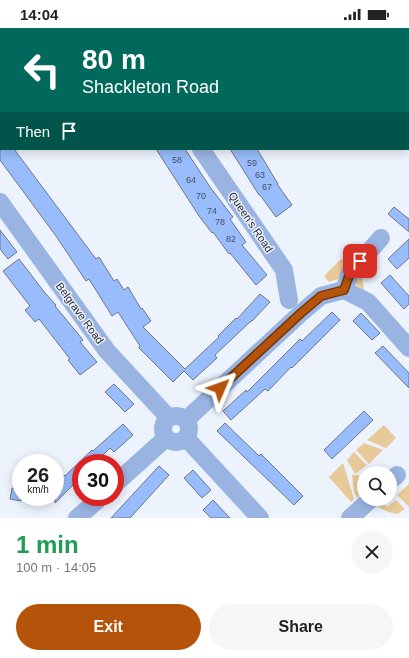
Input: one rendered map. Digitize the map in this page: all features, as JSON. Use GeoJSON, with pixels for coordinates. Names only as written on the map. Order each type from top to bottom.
{"type":"FeatureCollection","features":[{"type":"Feature","properties":{"kind":"street","name":"Queen's Road"},"geometry":{"type":"LineString","coordinates":[[202,150],[284,270],[289,300]]}},
{"type":"Feature","properties":{"kind":"street","name":"Belgrave Road"},"geometry":{"type":"LineString","coordinates":[[0,202],[107,351],[168,417]]}},
{"type":"Feature","properties":{"kind":"street"},"geometry":{"type":"LineString","coordinates":[[344,290],[350,273],[381,238]]}},
{"type":"Feature","properties":{"kind":"street"},"geometry":{"type":"LineString","coordinates":[[186,420],[321,296],[344,290],[368,302],[409,348]]}},
{"type":"Feature","properties":{"kind":"street"},"geometry":{"type":"LineString","coordinates":[[179,415],[186,420],[189,427],[188,435],[182,441],[173,442],[166,438],[162,429],[165,420],[168,417],[179,415]]}},
{"type":"Feature","properties":{"kind":"street"},"geometry":{"type":"LineString","coordinates":[[124,476],[166,438]]}},
{"type":"Feature","properties":{"kind":"street"},"geometry":{"type":"LineString","coordinates":[[186,438],[260,518]]}},
{"type":"Feature","properties":{"kind":"street"},"geometry":{"type":"LineString","coordinates":[[77,518],[91,506]]}},
{"type":"Feature","properties":{"kind":"street"},"geometry":{"type":"LineString","coordinates":[[350,518],[363,506]]}},
{"type":"Feature","properties":{"kind":"shaded area"},"geometry":{"type":"Polygon","coordinates":[[[341,259],[347,263],[338,279],[329,282],[324,276],[341,259]]]}},
{"type":"Feature","properties":{"kind":"shaded area"},"geometry":{"type":"Polygon","coordinates":[[[363,268],[362,275],[364,290],[349,280],[363,268]]]}},
{"type":"Feature","properties":{"kind":"shaded area"},"geometry":{"type":"Polygon","coordinates":[[[384,425],[396,438],[386,448],[367,440],[384,425]]]}},
{"type":"Feature","properties":{"kind":"shaded area"},"geometry":{"type":"Polygon","coordinates":[[[364,443],[383,450],[369,464],[356,450],[364,443]]]}},
{"type":"Feature","properties":{"kind":"shaded area"},"geometry":{"type":"Polygon","coordinates":[[[354,452],[367,465],[357,466],[357,472],[355,474],[347,460],[354,452]]]}},
{"type":"Feature","properties":{"kind":"shaded area"},"geometry":{"type":"Polygon","coordinates":[[[343,463],[354,499],[351,502],[329,477],[343,463]]]}},
{"type":"Feature","properties":{"kind":"shaded area"},"geometry":{"type":"Polygon","coordinates":[[[352,475],[357,475],[357,498],[354,492],[352,475]]]}},
{"type":"Feature","properties":{"kind":"shaded area"},"geometry":{"type":"Polygon","coordinates":[[[409,484],[409,507],[397,495],[409,484]]]}},
{"type":"Feature","properties":{"kind":"shaded area"},"geometry":{"type":"Polygon","coordinates":[[[397,501],[405,509],[397,514],[388,512],[377,506],[397,506],[397,501]]]}},
{"type":"Feature","properties":{"kind":"building"},"geometry":{"type":"Polygon","coordinates":[[[0,150],[15,150],[96,259],[99,257],[114,281],[117,279],[124,290],[128,287],[141,309],[142,308],[151,321],[143,327],[185,369],[219,337],[218,336],[236,318],[237,319],[260,294],[270,302],[215,355],[217,358],[193,380],[184,371],[173,382],[139,348],[140,346],[118,312],[112,316],[89,279],[86,281],[56,236],[0,160],[0,150]]]}},
{"type":"Feature","properties":{"kind":"building"},"geometry":{"type":"Polygon","coordinates":[[[157,150],[186,150],[210,187],[233,217],[230,219],[246,242],[242,245],[267,275],[256,285],[199,216],[157,150]]]}},
{"type":"Feature","properties":{"kind":"building"},"geometry":{"type":"Polygon","coordinates":[[[231,150],[258,150],[277,184],[292,205],[276,217],[259,195],[231,150]]]}},
{"type":"Feature","properties":{"kind":"building"},"geometry":{"type":"Polygon","coordinates":[[[394,207],[409,219],[409,232],[388,214],[394,207]]]}},
{"type":"Feature","properties":{"kind":"building"},"geometry":{"type":"Polygon","coordinates":[[[0,230],[17,252],[8,259],[0,249],[0,230]]]}},
{"type":"Feature","properties":{"kind":"building"},"geometry":{"type":"Polygon","coordinates":[[[409,239],[409,258],[397,269],[388,259],[409,239]]]}},
{"type":"Feature","properties":{"kind":"building"},"geometry":{"type":"Polygon","coordinates":[[[19,259],[83,340],[80,342],[97,362],[80,375],[68,360],[70,359],[39,319],[35,322],[25,310],[30,306],[3,271],[19,259]]]}},
{"type":"Feature","properties":{"kind":"building"},"geometry":{"type":"Polygon","coordinates":[[[390,275],[409,296],[409,304],[404,309],[381,283],[390,275]]]}},
{"type":"Feature","properties":{"kind":"building"},"geometry":{"type":"Polygon","coordinates":[[[332,312],[340,320],[268,391],[265,389],[231,420],[223,411],[246,390],[247,392],[300,339],[302,341],[332,312]]]}},
{"type":"Feature","properties":{"kind":"building"},"geometry":{"type":"Polygon","coordinates":[[[361,313],[380,333],[372,340],[353,321],[361,313]]]}},
{"type":"Feature","properties":{"kind":"building"},"geometry":{"type":"Polygon","coordinates":[[[383,346],[409,373],[409,388],[375,353],[383,346]]]}},
{"type":"Feature","properties":{"kind":"building"},"geometry":{"type":"Polygon","coordinates":[[[114,384],[134,404],[125,412],[105,392],[114,384]]]}},
{"type":"Feature","properties":{"kind":"building"},"geometry":{"type":"Polygon","coordinates":[[[364,411],[373,420],[332,459],[324,450],[364,411]]]}},
{"type":"Feature","properties":{"kind":"building"},"geometry":{"type":"Polygon","coordinates":[[[225,423],[259,456],[261,454],[303,496],[294,505],[217,431],[225,423]]]}},
{"type":"Feature","properties":{"kind":"building"},"geometry":{"type":"Polygon","coordinates":[[[123,424],[133,435],[114,452],[110,448],[104,454],[88,454],[92,450],[93,451],[123,424]]]}},
{"type":"Feature","properties":{"kind":"building"},"geometry":{"type":"Polygon","coordinates":[[[159,466],[169,475],[130,518],[111,518],[122,506],[124,506],[124,504],[159,466]]]}},
{"type":"Feature","properties":{"kind":"building"},"geometry":{"type":"Polygon","coordinates":[[[72,469],[72,486],[64,494],[64,475],[65,476],[72,469]]]}},
{"type":"Feature","properties":{"kind":"building"},"geometry":{"type":"Polygon","coordinates":[[[193,470],[211,490],[202,498],[184,478],[193,470]]]}},
{"type":"Feature","properties":{"kind":"building"},"geometry":{"type":"Polygon","coordinates":[[[12,488],[12,499],[10,499],[12,488]]]}},
{"type":"Feature","properties":{"kind":"building"},"geometry":{"type":"Polygon","coordinates":[[[213,500],[230,518],[211,518],[203,510],[213,500]]]}},
{"type":"Feature","properties":{"kind":"route"},"geometry":{"type":"LineString","coordinates":[[220,388],[321,296],[344,290],[350,273],[360,261]]}}]}
